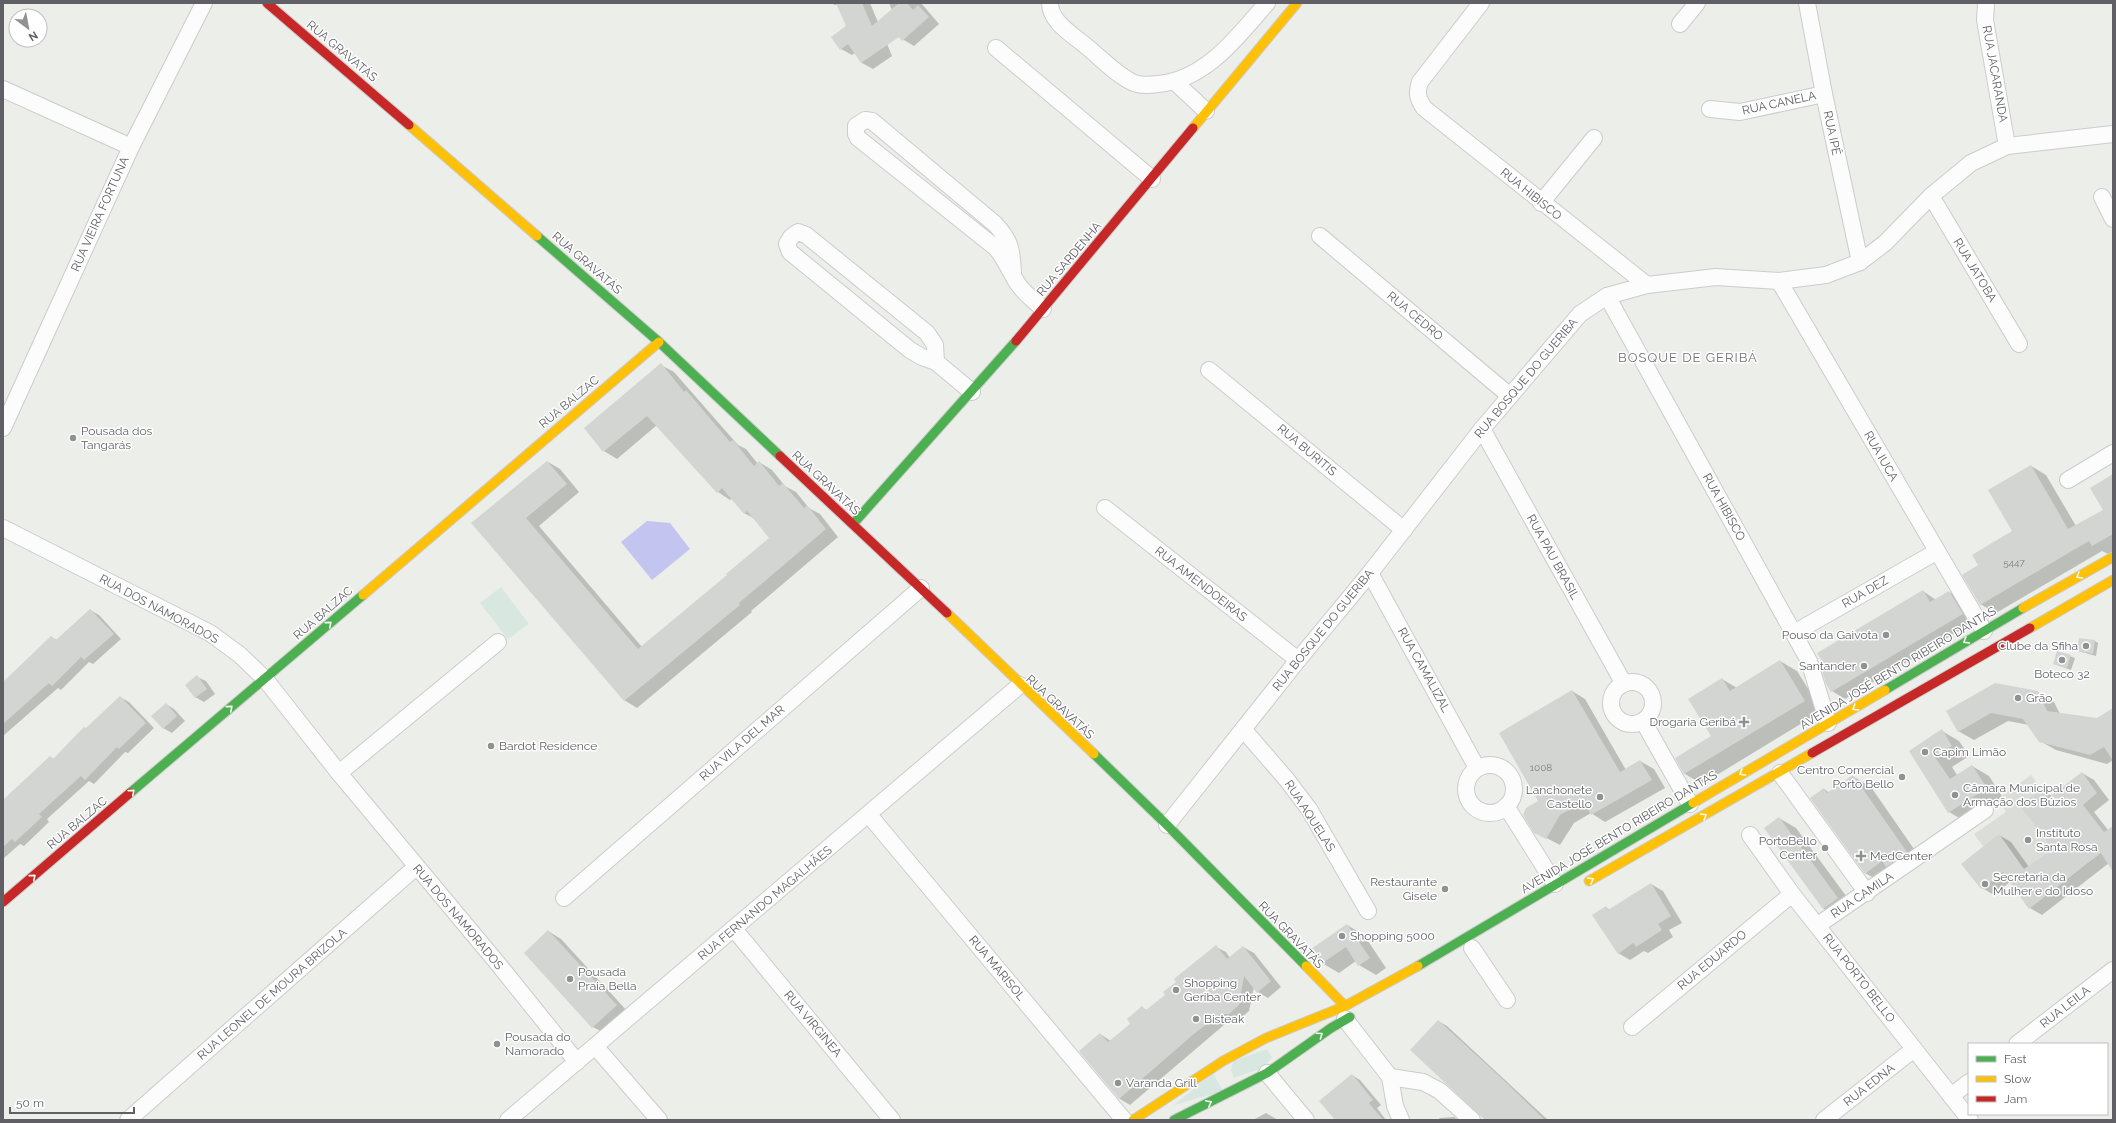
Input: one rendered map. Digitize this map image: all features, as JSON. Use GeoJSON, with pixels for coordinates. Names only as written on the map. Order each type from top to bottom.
{"type":"FeatureCollection","features":[{"type":"Feature","properties":{"kind":"street","name":"RUA VIEIRA FORTUNA"},"geometry":{"type":"LineString","coordinates":[[3,428],[131,147],[204,3]]}},
{"type":"Feature","properties":{"kind":"street","name":"RUA GRAVATÁS"},"geometry":{"type":"LineString","coordinates":[[267,3],[659,342],[921,588],[1167,825],[1349,1013]]}},
{"type":"Feature","properties":{"kind":"street"},"geometry":{"type":"LineString","coordinates":[[1050,3],[1052,13],[1056,19],[1122,76],[1135,83],[1148,85],[1175,82],[1189,76],[1214,59],[1235,40],[1267,3]]}},
{"type":"Feature","properties":{"kind":"street","name":"RUA SARDENHA"},"geometry":{"type":"LineString","coordinates":[[853,524],[972,392],[1043,309],[1297,3]]}},
{"type":"Feature","properties":{"kind":"street","name":"RUA HIBISCO"},"geometry":{"type":"LineString","coordinates":[[1481,3],[1420,82],[1417,91],[1418,99],[1424,108],[1541,203],[1647,285]]}},
{"type":"Feature","properties":{"kind":"street"},"geometry":{"type":"LineString","coordinates":[[1680,24],[1697,3]]}},
{"type":"Feature","properties":{"kind":"street","name":"RUA IPÊ"},"geometry":{"type":"LineString","coordinates":[[1807,3],[1824,94],[1860,262]]}},
{"type":"Feature","properties":{"kind":"street","name":"RUA JACARANDA"},"geometry":{"type":"LineString","coordinates":[[1986,3],[1985,20],[2007,146]]}},
{"type":"Feature","properties":{"kind":"street"},"geometry":{"type":"LineString","coordinates":[[996,48],[1152,179]]}},
{"type":"Feature","properties":{"kind":"street"},"geometry":{"type":"LineString","coordinates":[[1175,82],[1206,111]]}},
{"type":"Feature","properties":{"kind":"street"},"geometry":{"type":"LineString","coordinates":[[3,90],[131,147]]}},
{"type":"Feature","properties":{"kind":"street","name":"RUA CANELA"},"geometry":{"type":"LineString","coordinates":[[1710,109],[1740,112],[1824,94]]}},
{"type":"Feature","properties":{"kind":"street"},"geometry":{"type":"LineString","coordinates":[[1013,273],[1012,252],[1007,237],[995,224],[872,121],[865,120],[856,126],[856,134],[858,138],[984,238],[1005,260],[1016,281],[1025,292],[1043,309]]}},
{"type":"Feature","properties":{"kind":"street","name":"RUA BOSQUE DO GUERIBA"},"geometry":{"type":"LineString","coordinates":[[1167,825],[1298,660],[1370,573],[1482,429],[1580,314],[1607,296],[1647,285],[1716,277],[1779,281],[1826,275],[1860,262],[1885,243],[1931,196],[1971,163],[2007,146],[2113,134]]}},
{"type":"Feature","properties":{"kind":"street"},"geometry":{"type":"LineString","coordinates":[[1541,203],[1594,138]]}},
{"type":"Feature","properties":{"kind":"street","name":"RUA JATOBA"},"geometry":{"type":"LineString","coordinates":[[1931,196],[2019,344]]}},
{"type":"Feature","properties":{"kind":"street"},"geometry":{"type":"LineString","coordinates":[[2102,197],[2113,219]]}},
{"type":"Feature","properties":{"kind":"street"},"geometry":{"type":"LineString","coordinates":[[936,362],[935,345],[927,333],[806,235],[798,232],[791,237],[786,244],[790,252],[910,350],[922,357],[936,362],[972,392]]}},
{"type":"Feature","properties":{"kind":"street","name":"RUA CEDRO"},"geometry":{"type":"LineString","coordinates":[[1320,236],[1510,396]]}},
{"type":"Feature","properties":{"kind":"street","name":"RUA IUCA"},"geometry":{"type":"LineString","coordinates":[[1779,281],[1936,552],[1984,631]]}},
{"type":"Feature","properties":{"kind":"street","name":"RUA HIBISCO"},"geometry":{"type":"LineString","coordinates":[[1607,296],[1794,632],[1814,675],[1828,723]]}},
{"type":"Feature","properties":{"kind":"street","name":"RUA BALZAC"},"geometry":{"type":"LineString","coordinates":[[3,902],[659,342]]}},
{"type":"Feature","properties":{"kind":"street","name":"RUA BURITIS"},"geometry":{"type":"LineString","coordinates":[[1210,370],[1404,530]]}},
{"type":"Feature","properties":{"kind":"street","name":"RUA PAU BRASIL"},"geometry":{"type":"LineString","coordinates":[[1482,429],[1624,684]]}},
{"type":"Feature","properties":{"kind":"street"},"geometry":{"type":"LineString","coordinates":[[2068,480],[2113,453]]}},
{"type":"Feature","properties":{"kind":"street","name":"RUA AMENDOEIRAS"},"geometry":{"type":"LineString","coordinates":[[1105,508],[1298,660]]}},
{"type":"Feature","properties":{"kind":"street","name":"RUA DOS NAMORADOS"},"geometry":{"type":"LineString","coordinates":[[3,528],[210,633],[240,655],[265,679],[339,773],[499,965],[577,1062]]}},
{"type":"Feature","properties":{"kind":"street","name":"RUA DEZ"},"geometry":{"type":"LineString","coordinates":[[1794,632],[1936,552]]}},
{"type":"Feature","properties":{"kind":"street","name":"AVENIDA JOSÉ BENTO RIBEIRO DANTAS"},"geometry":{"type":"LineString","coordinates":[[1174,1120],[1234,1087],[1267,1073],[1394,980],[1984,631],[2113,557]]}},
{"type":"Feature","properties":{"kind":"street","name":"RUA CAMALIZAL"},"geometry":{"type":"LineString","coordinates":[[1370,573],[1477,768]]}},
{"type":"Feature","properties":{"kind":"street"},"geometry":{"type":"LineString","coordinates":[[1583,884],[2113,580]]}},
{"type":"Feature","properties":{"kind":"street","name":"RUA VILA DEL MAR"},"geometry":{"type":"LineString","coordinates":[[564,898],[921,588]]}},
{"type":"Feature","properties":{"kind":"street"},"geometry":{"type":"LineString","coordinates":[[339,773],[498,642]]}},
{"type":"Feature","properties":{"kind":"street"},"geometry":{"type":"LineString","coordinates":[[1633,682],[1643,685],[1650,692],[1653,702],[1651,712],[1643,721],[1634,724],[1624,722],[1616,716],[1612,708],[1612,698],[1616,690],[1624,684],[1633,682]]}},
{"type":"Feature","properties":{"kind":"street","name":"RUA FERNANDO MAGALHÃES"},"geometry":{"type":"LineString","coordinates":[[508,1120],[869,815],[1020,685]]}},
{"type":"Feature","properties":{"kind":"street"},"geometry":{"type":"LineString","coordinates":[[1643,721],[1690,804]]}},
{"type":"Feature","properties":{"kind":"street","name":"RUA AQUELAS"},"geometry":{"type":"LineString","coordinates":[[1243,729],[1287,780],[1309,809],[1368,911]]}},
{"type":"Feature","properties":{"kind":"street"},"geometry":{"type":"LineString","coordinates":[[1494,765],[1509,774],[1514,791],[1512,799],[1498,812],[1488,813],[1478,810],[1470,803],[1466,794],[1466,784],[1470,775],[1477,768],[1494,765]]}},
{"type":"Feature","properties":{"kind":"street"},"geometry":{"type":"LineString","coordinates":[[1780,772],[1867,893]]}},
{"type":"Feature","properties":{"kind":"street"},"geometry":{"type":"LineString","coordinates":[[1506,806],[1555,884]]}},
{"type":"Feature","properties":{"kind":"street","name":"RUA CAMILA"},"geometry":{"type":"LineString","coordinates":[[1818,925],[1867,893],[1985,810]]}},
{"type":"Feature","properties":{"kind":"street","name":"RUA MARISOL"},"geometry":{"type":"LineString","coordinates":[[869,815],[1124,1120]]}},
{"type":"Feature","properties":{"kind":"street","name":"RUA PORTO BELLO"},"geometry":{"type":"LineString","coordinates":[[1750,835],[1792,894],[1818,925],[1970,1120]]}},
{"type":"Feature","properties":{"kind":"street","name":"RUA LEONEL DE MOURA BRIZOLA"},"geometry":{"type":"LineString","coordinates":[[128,1120],[416,867]]}},
{"type":"Feature","properties":{"kind":"street","name":"RUA EDUARDO"},"geometry":{"type":"LineString","coordinates":[[1632,1027],[1792,894]]}},
{"type":"Feature","properties":{"kind":"street","name":"RUA VIRGINEA"},"geometry":{"type":"LineString","coordinates":[[734,929],[892,1120]]}},
{"type":"Feature","properties":{"kind":"street"},"geometry":{"type":"LineString","coordinates":[[1471,948],[1507,1000]]}},
{"type":"Feature","properties":{"kind":"street","name":"RUA LEILA"},"geometry":{"type":"LineString","coordinates":[[2018,1043],[2113,970]]}},
{"type":"Feature","properties":{"kind":"street"},"geometry":{"type":"LineString","coordinates":[[1349,1013],[1390,1077],[1396,1106],[1401,1120]]}},
{"type":"Feature","properties":{"kind":"street","name":"AVENIDA JOSÉ BENTO RIBEIRO DANTAS"},"geometry":{"type":"LineString","coordinates":[[1133,1120],[1224,1061],[1266,1038],[1349,1013]]}},
{"type":"Feature","properties":{"kind":"street"},"geometry":{"type":"LineString","coordinates":[[1266,1038],[1274,1041],[1279,1049],[1280,1064]]}},
{"type":"Feature","properties":{"kind":"street"},"geometry":{"type":"LineString","coordinates":[[596,1046],[659,1120]]}},
{"type":"Feature","properties":{"kind":"street","name":"RUA EDNA"},"geometry":{"type":"LineString","coordinates":[[1824,1120],[1914,1049]]}},
{"type":"Feature","properties":{"kind":"street"},"geometry":{"type":"LineString","coordinates":[[1222,1072],[1224,1061]]}},
{"type":"Feature","properties":{"kind":"street"},"geometry":{"type":"LineString","coordinates":[[1267,1073],[1306,1120]]}},
{"type":"Feature","properties":{"kind":"street"},"geometry":{"type":"LineString","coordinates":[[1390,1077],[1423,1082],[1429,1085],[1440,1091],[1472,1120]]}},
{"type":"Feature","properties":{"kind":"street"},"geometry":{"type":"LineString","coordinates":[[1951,1096],[1968,1083]]}},
{"type":"Feature","properties":{"kind":"shaded area"},"geometry":{"type":"Polygon","coordinates":[[[501,587],[529,624],[508,639],[480,603],[501,587]]]}},
{"type":"Feature","properties":{"kind":"shaded area","name":"Instituto Santa Rosa"},"geometry":{"type":"Polygon","coordinates":[[[2031,775],[2093,860],[2029,909],[1974,834],[2006,812],[1997,799],[2031,775]]]}},
{"type":"Feature","properties":{"kind":"shaded area"},"geometry":{"type":"Polygon","coordinates":[[[1267,1049],[1272,1057],[1263,1068],[1234,1078],[1231,1071],[1233,1061],[1267,1049]]]}},
{"type":"Feature","properties":{"kind":"shaded area"},"geometry":{"type":"Polygon","coordinates":[[[1213,1073],[1223,1091],[1174,1105],[1213,1073]]]}},
{"type":"Feature","properties":{"kind":"water"},"geometry":{"type":"Polygon","coordinates":[[[647,521],[670,523],[690,549],[652,580],[621,542],[647,521]]]}},
{"type":"Feature","properties":{"kind":"building"},"geometry":{"type":"Polygon","coordinates":[[[836,3],[862,3],[872,26],[899,3],[907,3],[913,10],[918,5],[929,17],[902,41],[899,37],[861,63],[848,44],[840,50],[831,37],[846,26],[836,3]]]}},
{"type":"Feature","properties":{"kind":"building"},"geometry":{"type":"Polygon","coordinates":[[[661,363],[684,392],[686,390],[730,442],[733,440],[754,466],[759,461],[779,486],[783,483],[804,508],[807,505],[826,529],[739,603],[740,605],[624,701],[471,523],[547,461],[567,484],[526,518],[638,649],[727,575],[726,574],[769,538],[747,511],[744,514],[722,488],[717,493],[647,416],[603,452],[584,428],[661,363]]]}},
{"type":"Feature","properties":{"kind":"building"},"geometry":{"type":"Polygon","coordinates":[[[2031,465],[2068,529],[2103,510],[2090,488],[2113,474],[2113,534],[2092,546],[2089,541],[1980,605],[1962,575],[1978,565],[1972,555],[2012,531],[1988,490],[2031,465]]]}},
{"type":"Feature","properties":{"kind":"building","name":"Pouso da Gaivota"},"geometry":{"type":"Polygon","coordinates":[[[1923,590],[1930,602],[1949,591],[1963,614],[1831,692],[1826,684],[1821,668],[1825,666],[1817,653],[1923,590]]]}},
{"type":"Feature","properties":{"kind":"building"},"geometry":{"type":"Polygon","coordinates":[[[90,609],[114,634],[84,660],[81,657],[52,686],[49,683],[3,724],[3,682],[51,636],[56,640],[90,609]]]}},
{"type":"Feature","properties":{"kind":"building","name":"Clube da Sfiha"},"geometry":{"type":"Polygon","coordinates":[[[2079,638],[2095,640],[2093,654],[2077,651],[2079,638]]]}},
{"type":"Feature","properties":{"kind":"building","name":"Boteco 32"},"geometry":{"type":"Polygon","coordinates":[[[2057,651],[2071,655],[2067,668],[2053,664],[2057,651]]]}},
{"type":"Feature","properties":{"kind":"building"},"geometry":{"type":"Polygon","coordinates":[[[1780,660],[1805,701],[1684,774],[1675,758],[1711,736],[1688,699],[1722,678],[1730,691],[1780,660]]]}},
{"type":"Feature","properties":{"kind":"building"},"geometry":{"type":"Polygon","coordinates":[[[197,675],[207,689],[195,698],[185,685],[197,675]]]}},
{"type":"Feature","properties":{"kind":"building"},"geometry":{"type":"Polygon","coordinates":[[[1995,683],[2038,691],[2047,711],[2097,718],[2113,708],[2113,761],[2104,747],[2090,755],[2039,742],[2023,719],[1991,713],[1958,732],[1946,711],[1995,683]]]}},
{"type":"Feature","properties":{"kind":"building"},"geometry":{"type":"Polygon","coordinates":[[[1572,690],[1620,772],[1640,760],[1652,780],[1591,815],[1584,802],[1560,815],[1546,839],[1534,833],[1523,815],[1526,808],[1538,801],[1499,733],[1572,690]]]}},
{"type":"Feature","properties":{"kind":"building"},"geometry":{"type":"Polygon","coordinates":[[[120,696],[146,723],[119,749],[117,747],[85,780],[81,776],[39,814],[42,817],[15,842],[12,839],[3,847],[3,800],[50,756],[53,759],[84,727],[86,728],[120,696]]]}},
{"type":"Feature","properties":{"kind":"building"},"geometry":{"type":"Polygon","coordinates":[[[166,703],[177,716],[163,729],[151,716],[166,703]]]}},
{"type":"Feature","properties":{"kind":"building"},"geometry":{"type":"Polygon","coordinates":[[[1942,729],[1952,746],[1935,757],[1950,779],[1972,765],[1987,788],[1948,813],[1909,751],[1942,729]]]}},
{"type":"Feature","properties":{"kind":"building"},"geometry":{"type":"Polygon","coordinates":[[[2082,772],[2097,793],[2083,805],[2104,832],[2113,826],[2113,872],[2101,853],[2029,909],[2003,872],[1981,889],[1961,864],[1999,834],[2024,869],[2053,849],[2020,806],[2041,789],[2048,798],[2082,772]]]}},
{"type":"Feature","properties":{"kind":"building"},"geometry":{"type":"Polygon","coordinates":[[[1853,775],[1907,852],[1886,867],[1882,861],[1865,874],[1810,798],[1824,788],[1827,793],[1853,775]]]}},
{"type":"Feature","properties":{"kind":"building"},"geometry":{"type":"Polygon","coordinates":[[[1779,817],[1838,898],[1823,909],[1764,828],[1779,817]]]}},
{"type":"Feature","properties":{"kind":"building"},"geometry":{"type":"Polygon","coordinates":[[[1651,883],[1671,916],[1658,924],[1662,930],[1636,947],[1633,943],[1618,954],[1592,915],[1606,906],[1608,910],[1651,883]]]}},
{"type":"Feature","properties":{"kind":"building","name":"Shopping 5000"},"geometry":{"type":"Polygon","coordinates":[[[1347,924],[1370,958],[1358,966],[1346,947],[1321,964],[1311,949],[1347,924]]]}},
{"type":"Feature","properties":{"kind":"building","name":"Pousada Praia Bella"},"geometry":{"type":"Polygon","coordinates":[[[548,930],[617,1005],[592,1028],[524,953],[548,930]]]}},
{"type":"Feature","properties":{"kind":"building"},"geometry":{"type":"Polygon","coordinates":[[[1216,945],[1227,959],[1243,946],[1271,981],[1257,993],[1244,976],[1239,1005],[1229,1014],[1220,1014],[1195,1033],[1119,1099],[1079,1051],[1100,1033],[1108,1042],[1130,1024],[1127,1019],[1142,1006],[1146,1010],[1165,995],[1163,992],[1176,982],[1174,979],[1216,945]]]}},
{"type":"Feature","properties":{"kind":"building"},"geometry":{"type":"Polygon","coordinates":[[[1438,1020],[1545,1120],[1485,1120],[1410,1050],[1438,1020]]]}},
{"type":"Feature","properties":{"kind":"building"},"geometry":{"type":"Polygon","coordinates":[[[1352,1074],[1373,1100],[1369,1103],[1383,1120],[1335,1120],[1319,1101],[1352,1074]]]}},
{"type":"Feature","properties":{"kind":"traffic: fast"},"geometry":{"type":"LineString","coordinates":[[537,236],[659,342],[780,456]]}},
{"type":"Feature","properties":{"kind":"traffic: fast"},"geometry":{"type":"LineString","coordinates":[[853,524],[1016,341]]}},
{"type":"Feature","properties":{"kind":"traffic: fast"},"geometry":{"type":"LineString","coordinates":[[130,793],[363,595]]}},
{"type":"Feature","properties":{"kind":"traffic: fast"},"geometry":{"type":"LineString","coordinates":[[1885,690],[2023,608]]}},
{"type":"Feature","properties":{"kind":"traffic: fast"},"geometry":{"type":"LineString","coordinates":[[1094,754],[1167,825],[1306,966]]}},
{"type":"Feature","properties":{"kind":"traffic: fast"},"geometry":{"type":"LineString","coordinates":[[1418,966],[1693,803]]}},
{"type":"Feature","properties":{"kind":"traffic: fast"},"geometry":{"type":"LineString","coordinates":[[1174,1120],[1267,1073],[1331,1028],[1350,1017]]}},
{"type":"Feature","properties":{"kind":"traffic: slow"},"geometry":{"type":"LineString","coordinates":[[1193,128],[1297,3]]}},
{"type":"Feature","properties":{"kind":"traffic: slow"},"geometry":{"type":"LineString","coordinates":[[409,125],[537,236]]}},
{"type":"Feature","properties":{"kind":"traffic: slow"},"geometry":{"type":"LineString","coordinates":[[363,595],[659,342]]}},
{"type":"Feature","properties":{"kind":"traffic: slow"},"geometry":{"type":"LineString","coordinates":[[2023,608],[2113,557]]}},
{"type":"Feature","properties":{"kind":"traffic: slow"},"geometry":{"type":"LineString","coordinates":[[2030,628],[2113,580]]}},
{"type":"Feature","properties":{"kind":"traffic: slow"},"geometry":{"type":"LineString","coordinates":[[947,613],[1094,754]]}},
{"type":"Feature","properties":{"kind":"traffic: slow"},"geometry":{"type":"LineString","coordinates":[[1693,803],[1885,690]]}},
{"type":"Feature","properties":{"kind":"traffic: slow"},"geometry":{"type":"LineString","coordinates":[[1589,881],[1812,753]]}},
{"type":"Feature","properties":{"kind":"traffic: slow"},"geometry":{"type":"LineString","coordinates":[[1306,966],[1345,1006]]}},
{"type":"Feature","properties":{"kind":"traffic: slow"},"geometry":{"type":"LineString","coordinates":[[1133,1120],[1223,1061],[1266,1038],[1345,1006],[1418,966]]}},
{"type":"Feature","properties":{"kind":"traffic: jam"},"geometry":{"type":"LineString","coordinates":[[267,3],[409,125]]}},
{"type":"Feature","properties":{"kind":"traffic: jam"},"geometry":{"type":"LineString","coordinates":[[1016,341],[1193,128]]}},
{"type":"Feature","properties":{"kind":"traffic: jam"},"geometry":{"type":"LineString","coordinates":[[780,456],[947,613]]}},
{"type":"Feature","properties":{"kind":"traffic: jam"},"geometry":{"type":"LineString","coordinates":[[1812,753],[2030,628]]}},
{"type":"Feature","properties":{"kind":"traffic: jam"},"geometry":{"type":"LineString","coordinates":[[3,902],[130,793]]}},
{"type":"Feature","properties":{"kind":"place","name":"Pousada dos Tangarás"},"geometry":{"type":"Point","coordinates":[73,438]}},
{"type":"Feature","properties":{"kind":"place","name":"Pouso da Gaivota"},"geometry":{"type":"Point","coordinates":[1886,635]}},
{"type":"Feature","properties":{"kind":"place","name":"Clube da Sfiha"},"geometry":{"type":"Point","coordinates":[2086,646]}},
{"type":"Feature","properties":{"kind":"place","name":"Boteco 32"},"geometry":{"type":"Point","coordinates":[2062,660]}},
{"type":"Feature","properties":{"kind":"place","name":"Santander"},"geometry":{"type":"Point","coordinates":[1864,666]}},
{"type":"Feature","properties":{"kind":"place","name":"Grão"},"geometry":{"type":"Point","coordinates":[2018,698]}},
{"type":"Feature","properties":{"kind":"place","name":"Drogaria Geribá"},"geometry":{"type":"Point","coordinates":[1744,722]}},
{"type":"Feature","properties":{"kind":"place","name":"Bardot Residence"},"geometry":{"type":"Point","coordinates":[491,746]}},
{"type":"Feature","properties":{"kind":"place","name":"Capim Limão"},"geometry":{"type":"Point","coordinates":[1925,752]}},
{"type":"Feature","properties":{"kind":"place","name":"Centro Comercial Porto Bello"},"geometry":{"type":"Point","coordinates":[1902,777]}},
{"type":"Feature","properties":{"kind":"place","name":"Câmara Municipal de Armação dos Búzios"},"geometry":{"type":"Point","coordinates":[1955,795]}},
{"type":"Feature","properties":{"kind":"place","name":"Lanchonete Castello"},"geometry":{"type":"Point","coordinates":[1600,797]}},
{"type":"Feature","properties":{"kind":"place","name":"Instituto Santa Rosa"},"geometry":{"type":"Point","coordinates":[2028,840]}},
{"type":"Feature","properties":{"kind":"place","name":"PortoBello Center"},"geometry":{"type":"Point","coordinates":[1825,848]}},
{"type":"Feature","properties":{"kind":"place","name":"MedCenter"},"geometry":{"type":"Point","coordinates":[1861,856]}},
{"type":"Feature","properties":{"kind":"place","name":"Secretaria da Mulher e do Idoso"},"geometry":{"type":"Point","coordinates":[1985,884]}},
{"type":"Feature","properties":{"kind":"place","name":"Restaurante Gisele"},"geometry":{"type":"Point","coordinates":[1445,889]}},
{"type":"Feature","properties":{"kind":"place","name":"Shopping 5000"},"geometry":{"type":"Point","coordinates":[1342,936]}},
{"type":"Feature","properties":{"kind":"place","name":"Pousada Praia Bella"},"geometry":{"type":"Point","coordinates":[570,979]}},
{"type":"Feature","properties":{"kind":"place","name":"Shopping Geriba Center"},"geometry":{"type":"Point","coordinates":[1176,990]}},
{"type":"Feature","properties":{"kind":"place","name":"Bisteak"},"geometry":{"type":"Point","coordinates":[1196,1019]}},
{"type":"Feature","properties":{"kind":"place","name":"Pousada do Namorado"},"geometry":{"type":"Point","coordinates":[497,1044]}},
{"type":"Feature","properties":{"kind":"place","name":"Varanda Grill"},"geometry":{"type":"Point","coordinates":[1118,1083]}},
{"type":"Feature","properties":{"kind":"district","name":"BOSQUE DE GERIBÁ"},"geometry":{"type":"Point","coordinates":[1688,357]}}]}
